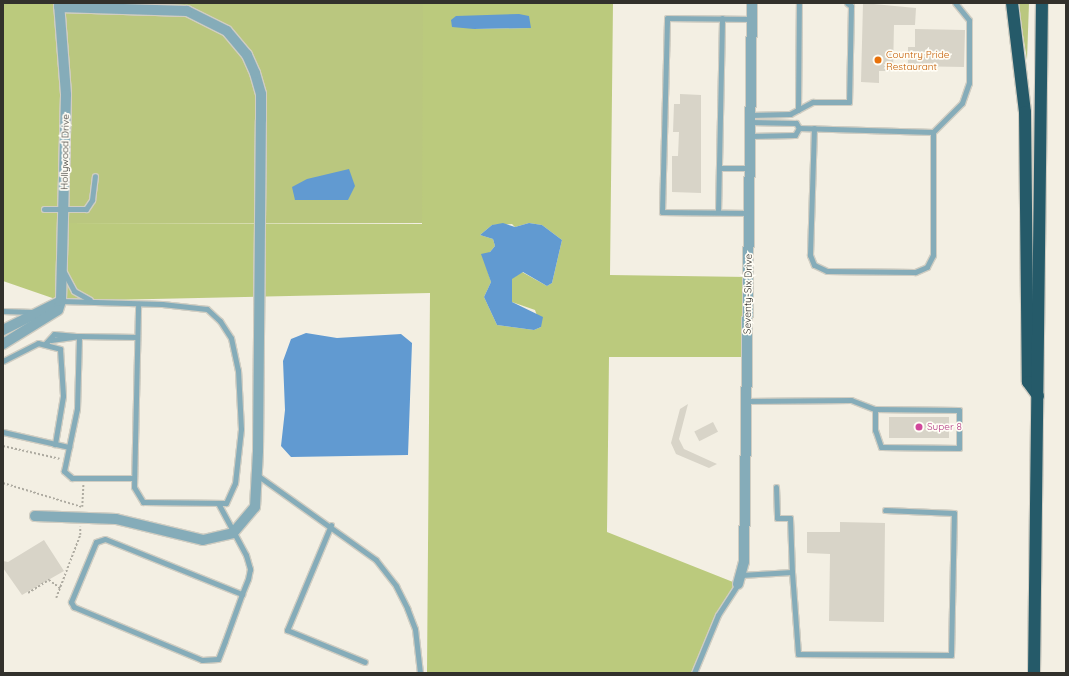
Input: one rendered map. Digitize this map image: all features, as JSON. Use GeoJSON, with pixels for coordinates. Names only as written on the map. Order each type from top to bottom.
{"type":"FeatureCollection","features":[{"type":"Feature","properties":{"kind":"highway"},"geometry":{"type":"LineString","coordinates":[[1012,3],[1025,112],[1028,382],[1038,396]]}},
{"type":"Feature","properties":{"kind":"highway"},"geometry":{"type":"LineString","coordinates":[[1034,673],[1042,3]]}},
{"type":"Feature","properties":{"kind":"street","name":"Seventy-Six Drive"},"geometry":{"type":"LineString","coordinates":[[740,579],[746,401],[752,3]]}},
{"type":"Feature","properties":{"kind":"street","name":"Hollywood Drive"},"geometry":{"type":"LineString","coordinates":[[59,5],[66,95],[61,300]]}},
{"type":"Feature","properties":{"kind":"street"},"geometry":{"type":"LineString","coordinates":[[35,516],[116,520],[203,540],[234,533],[255,508],[261,120],[260,94],[255,73],[247,55],[227,31],[187,11],[59,5]]}},
{"type":"Feature","properties":{"kind":"street"},"geometry":{"type":"LineString","coordinates":[[3,330],[33,312],[61,300]]}},
{"type":"Feature","properties":{"kind":"street"},"geometry":{"type":"LineString","coordinates":[[3,344],[58,310],[61,300]]}},
{"type":"Feature","properties":{"kind":"lane"},"geometry":{"type":"LineString","coordinates":[[798,110],[799,3]]}},
{"type":"Feature","properties":{"kind":"lane"},"geometry":{"type":"LineString","coordinates":[[750,118],[790,114],[813,102],[849,102],[851,6],[848,3]]}},
{"type":"Feature","properties":{"kind":"lane"},"geometry":{"type":"LineString","coordinates":[[814,128],[810,255],[814,265],[827,271],[915,272],[931,263],[933,132],[962,103],[969,83],[971,35],[969,20],[955,3]]}},
{"type":"Feature","properties":{"kind":"lane"},"geometry":{"type":"LineString","coordinates":[[960,3],[960,10]]}},
{"type":"Feature","properties":{"kind":"lane"},"geometry":{"type":"LineString","coordinates":[[749,213],[662,212],[666,18],[752,19]]}},
{"type":"Feature","properties":{"kind":"lane"},"geometry":{"type":"LineString","coordinates":[[718,212],[722,18]]}},
{"type":"Feature","properties":{"kind":"lane"},"geometry":{"type":"LineString","coordinates":[[750,118],[796,123],[800,128]]}},
{"type":"Feature","properties":{"kind":"lane"},"geometry":{"type":"LineString","coordinates":[[800,128],[933,132]]}},
{"type":"Feature","properties":{"kind":"lane"},"geometry":{"type":"LineString","coordinates":[[750,136],[795,135],[800,128]]}},
{"type":"Feature","properties":{"kind":"lane"},"geometry":{"type":"LineString","coordinates":[[719,168],[749,168]]}},
{"type":"Feature","properties":{"kind":"lane"},"geometry":{"type":"LineString","coordinates":[[44,209],[86,209],[92,200],[94,176]]}},
{"type":"Feature","properties":{"kind":"lane"},"geometry":{"type":"LineString","coordinates":[[62,266],[74,291],[95,302]]}},
{"type":"Feature","properties":{"kind":"lane"},"geometry":{"type":"LineString","coordinates":[[61,300],[138,304],[207,309],[231,338],[238,370],[241,429],[235,483],[226,503],[143,502],[134,487],[138,304]]}},
{"type":"Feature","properties":{"kind":"lane"},"geometry":{"type":"LineString","coordinates":[[3,311],[33,312]]}},
{"type":"Feature","properties":{"kind":"lane"},"geometry":{"type":"LineString","coordinates":[[4,358],[28,346],[45,344],[51,340],[54,334],[137,337]]}},
{"type":"Feature","properties":{"kind":"lane"},"geometry":{"type":"LineString","coordinates":[[78,336],[77,408],[64,471],[72,478],[134,478]]}},
{"type":"Feature","properties":{"kind":"lane"},"geometry":{"type":"LineString","coordinates":[[45,344],[60,350],[62,358],[63,396],[55,444]]}},
{"type":"Feature","properties":{"kind":"lane"},"geometry":{"type":"LineString","coordinates":[[746,401],[851,400],[875,409],[959,410],[959,448],[881,446],[875,430],[875,409]]}},
{"type":"Feature","properties":{"kind":"lane"},"geometry":{"type":"LineString","coordinates":[[3,432],[69,447]]}},
{"type":"Feature","properties":{"kind":"lane"},"geometry":{"type":"LineString","coordinates":[[256,475],[331,525],[376,560],[396,586],[415,628],[420,673]]}},
{"type":"Feature","properties":{"kind":"lane"},"geometry":{"type":"LineString","coordinates":[[776,487],[777,518],[790,518],[798,654],[951,655],[954,513],[885,510]]}},
{"type":"Feature","properties":{"kind":"lane"},"geometry":{"type":"LineString","coordinates":[[218,503],[248,561],[248,579],[218,659],[202,660],[74,607],[71,602],[96,542],[105,539],[242,594]]}},
{"type":"Feature","properties":{"kind":"lane"},"geometry":{"type":"LineString","coordinates":[[331,525],[287,630],[365,662]]}},
{"type":"Feature","properties":{"kind":"lane"},"geometry":{"type":"LineString","coordinates":[[694,673],[715,620],[740,579],[792,572]]}},
{"type":"Feature","properties":{"kind":"path"},"geometry":{"type":"LineString","coordinates":[[3,446],[60,459]]}},
{"type":"Feature","properties":{"kind":"path"},"geometry":{"type":"LineString","coordinates":[[3,483],[82,507],[83,478]]}},
{"type":"Feature","properties":{"kind":"path"},"geometry":{"type":"LineString","coordinates":[[56,598],[80,527]]}},
{"type":"Feature","properties":{"kind":"path"},"geometry":{"type":"LineString","coordinates":[[28,593],[49,580],[60,588]]}},
{"type":"Feature","properties":{"kind":"green space"},"geometry":{"type":"Polygon","coordinates":[[[3,3],[59,3],[64,46],[63,223],[422,224],[423,3],[613,3],[610,275],[748,277],[747,357],[609,357],[607,532],[738,584],[718,615],[694,673],[427,673],[430,293],[61,301],[3,281],[3,3]],[[456,16],[474,29],[531,28],[479,17],[456,16]],[[529,223],[515,227],[512,224],[492,225],[480,235],[493,239],[495,246],[484,259],[491,282],[484,297],[497,325],[534,330],[541,327],[535,310],[512,302],[511,279],[522,272],[547,286],[552,283],[562,240],[542,225],[529,223]]]}},
{"type":"Feature","properties":{"kind":"green space"},"geometry":{"type":"Polygon","coordinates":[[[59,3],[423,3],[423,223],[59,223],[59,3]]]}},
{"type":"Feature","properties":{"kind":"green space"},"geometry":{"type":"Polygon","coordinates":[[[1018,3],[1029,3],[1027,60],[1018,3]]]}},
{"type":"Feature","properties":{"kind":"water"},"geometry":{"type":"Polygon","coordinates":[[[519,14],[529,16],[531,28],[474,29],[452,27],[451,20],[456,16],[519,14]]]}},
{"type":"Feature","properties":{"kind":"water"},"geometry":{"type":"Polygon","coordinates":[[[349,169],[355,186],[348,200],[295,200],[292,187],[307,179],[349,169]]]}},
{"type":"Feature","properties":{"kind":"water"},"geometry":{"type":"Polygon","coordinates":[[[503,223],[515,227],[529,223],[542,225],[562,240],[552,283],[547,286],[523,272],[512,279],[512,302],[543,317],[541,327],[534,330],[497,325],[484,297],[491,282],[481,254],[490,252],[495,246],[493,239],[480,235],[492,225],[503,223]]]}},
{"type":"Feature","properties":{"kind":"water"},"geometry":{"type":"Polygon","coordinates":[[[306,333],[337,338],[401,334],[412,343],[408,455],[291,457],[281,446],[285,410],[283,361],[291,339],[306,333]]]}},
{"type":"Feature","properties":{"kind":"building"},"geometry":{"type":"Polygon","coordinates":[[[863,3],[916,8],[915,25],[894,25],[893,71],[879,71],[879,83],[861,82],[863,3]]]}},
{"type":"Feature","properties":{"kind":"building"},"geometry":{"type":"Polygon","coordinates":[[[915,29],[965,30],[964,67],[908,66],[908,47],[915,47],[915,29]]]}},
{"type":"Feature","properties":{"kind":"building"},"geometry":{"type":"Polygon","coordinates":[[[680,94],[701,95],[701,193],[672,192],[672,156],[678,156],[679,132],[673,132],[674,104],[680,104],[680,94]]]}},
{"type":"Feature","properties":{"kind":"building"},"geometry":{"type":"Polygon","coordinates":[[[688,404],[679,439],[684,449],[717,464],[709,468],[676,454],[671,443],[680,409],[688,404]]]}},
{"type":"Feature","properties":{"kind":"building","name":"Super 8"},"geometry":{"type":"Polygon","coordinates":[[[889,417],[949,417],[949,438],[889,438],[889,417]]]}},
{"type":"Feature","properties":{"kind":"building"},"geometry":{"type":"Polygon","coordinates":[[[713,422],[718,432],[699,441],[694,432],[713,422]]]}},
{"type":"Feature","properties":{"kind":"building"},"geometry":{"type":"Polygon","coordinates":[[[840,522],[885,523],[884,622],[829,621],[830,554],[807,553],[807,532],[840,532],[840,522]]]}},
{"type":"Feature","properties":{"kind":"building"},"geometry":{"type":"Polygon","coordinates":[[[44,540],[64,571],[22,595],[3,568],[3,561],[8,562],[44,540]]]}},
{"type":"Feature","properties":{"kind":"place","name":"Country Pride Restaurant"},"geometry":{"type":"Point","coordinates":[878,60]}},
{"type":"Feature","properties":{"kind":"place","name":"Super 8"},"geometry":{"type":"Point","coordinates":[919,427]}}]}
